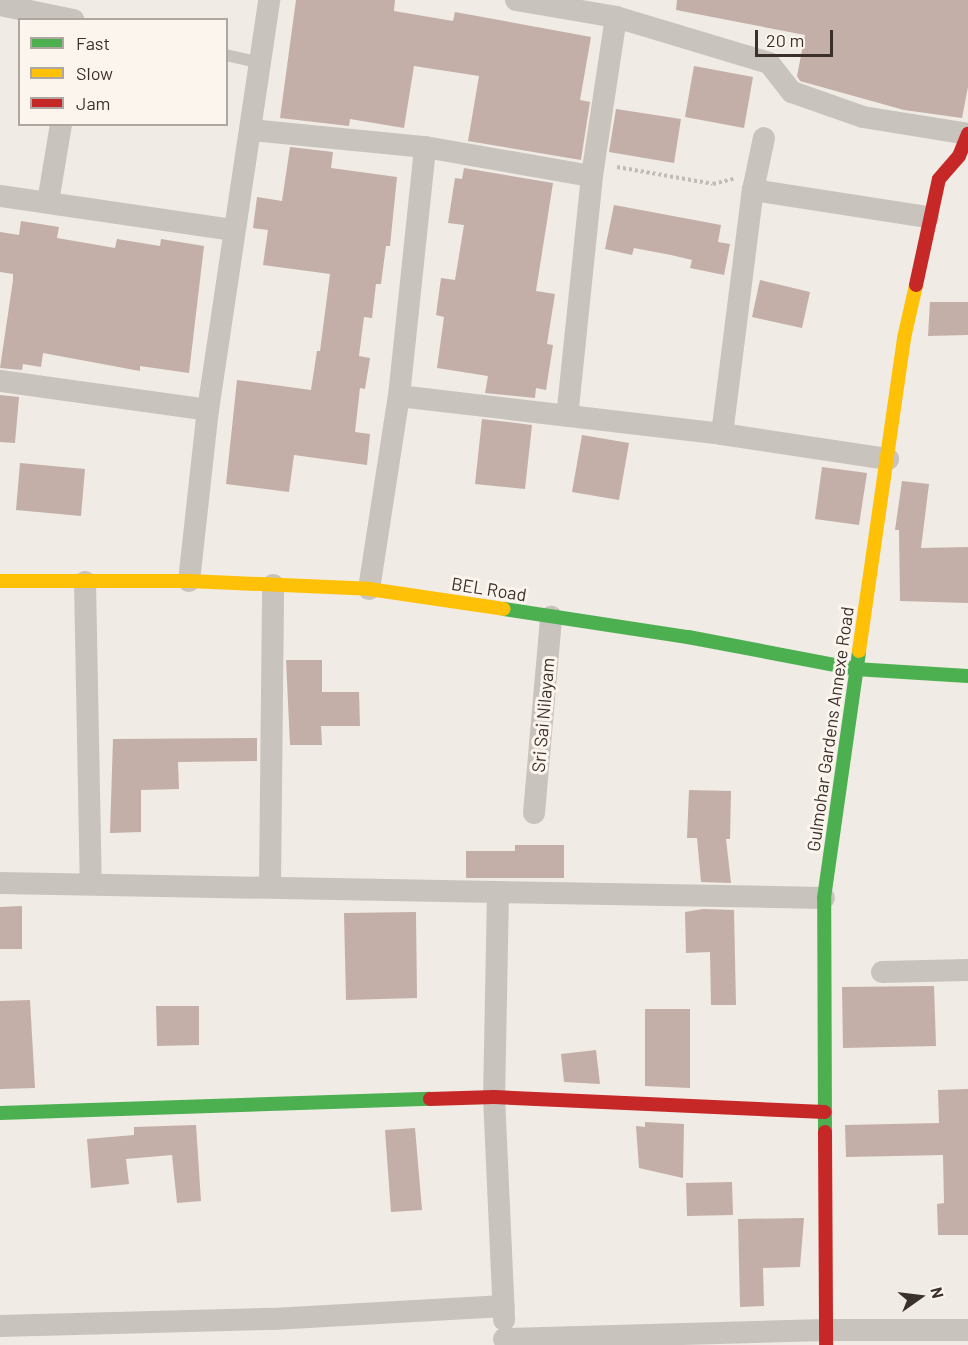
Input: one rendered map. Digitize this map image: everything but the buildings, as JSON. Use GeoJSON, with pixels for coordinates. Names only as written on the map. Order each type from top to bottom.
{"type":"FeatureCollection","features":[{"type":"Feature","properties":{"kind":"street"},"geometry":{"type":"LineString","coordinates":[[78,18],[81,0]]}},
{"type":"Feature","properties":{"kind":"street"},"geometry":{"type":"LineString","coordinates":[[189,582],[208,410],[269,0]]}},
{"type":"Feature","properties":{"kind":"street"},"geometry":{"type":"LineString","coordinates":[[516,0],[616,17],[769,63],[792,92],[863,117],[968,134]]}},
{"type":"Feature","properties":{"kind":"street"},"geometry":{"type":"LineString","coordinates":[[0,5],[63,18]]}},
{"type":"Feature","properties":{"kind":"street"},"geometry":{"type":"LineString","coordinates":[[567,416],[593,169],[616,17]]}},
{"type":"Feature","properties":{"kind":"street"},"geometry":{"type":"LineString","coordinates":[[48,202],[61,126]]}},
{"type":"Feature","properties":{"kind":"street"},"geometry":{"type":"LineString","coordinates":[[251,130],[425,147],[593,169]]}},
{"type":"Feature","properties":{"kind":"street","name":"Gulmohar Gardens Annexe Road"},"geometry":{"type":"LineString","coordinates":[[826,1337],[825,898],[855,669],[888,459],[904,338],[928,217],[939,179],[959,156],[968,134]]}},
{"type":"Feature","properties":{"kind":"street"},"geometry":{"type":"LineString","coordinates":[[722,434],[753,190],[764,138]]}},
{"type":"Feature","properties":{"kind":"street"},"geometry":{"type":"LineString","coordinates":[[369,589],[399,396],[425,147]]}},
{"type":"Feature","properties":{"kind":"street"},"geometry":{"type":"LineString","coordinates":[[753,190],[928,217]]}},
{"type":"Feature","properties":{"kind":"street"},"geometry":{"type":"LineString","coordinates":[[0,196],[234,230]]}},
{"type":"Feature","properties":{"kind":"street"},"geometry":{"type":"LineString","coordinates":[[0,381],[208,410]]}},
{"type":"Feature","properties":{"kind":"street"},"geometry":{"type":"LineString","coordinates":[[399,396],[722,434],[888,459]]}},
{"type":"Feature","properties":{"kind":"street","name":"BEL Road"},"geometry":{"type":"LineString","coordinates":[[0,581],[189,582],[369,589],[688,637],[855,669],[968,676]]}},
{"type":"Feature","properties":{"kind":"street"},"geometry":{"type":"LineString","coordinates":[[85,582],[91,884]]}},
{"type":"Feature","properties":{"kind":"street"},"geometry":{"type":"LineString","coordinates":[[270,885],[273,585]]}},
{"type":"Feature","properties":{"kind":"street","name":"Sri Sai Nilayam"},"geometry":{"type":"LineString","coordinates":[[534,813],[551,617]]}},
{"type":"Feature","properties":{"kind":"street"},"geometry":{"type":"LineString","coordinates":[[0,883],[270,885],[825,898]]}},
{"type":"Feature","properties":{"kind":"street"},"geometry":{"type":"LineString","coordinates":[[498,892],[495,1098],[504,1342],[826,1337],[968,1330]]}},
{"type":"Feature","properties":{"kind":"street"},"geometry":{"type":"LineString","coordinates":[[882,972],[968,970]]}},
{"type":"Feature","properties":{"kind":"street"},"geometry":{"type":"LineString","coordinates":[[0,1113],[495,1098],[825,1112]]}},
{"type":"Feature","properties":{"kind":"street"},"geometry":{"type":"LineString","coordinates":[[0,1326],[273,1319],[504,1306]]}},
{"type":"Feature","properties":{"kind":"lane"},"geometry":{"type":"LineString","coordinates":[[228,55],[260,63]]}},
{"type":"Feature","properties":{"kind":"path"},"geometry":{"type":"LineString","coordinates":[[593,169],[713,184],[728,178],[747,181],[753,190]]}},
{"type":"Feature","properties":{"kind":"traffic: fast"},"geometry":{"type":"LineString","coordinates":[[504,609],[688,637],[855,669],[968,676]]}},
{"type":"Feature","properties":{"kind":"traffic: fast"},"geometry":{"type":"LineString","coordinates":[[825,1132],[824,898],[859,651]]}},
{"type":"Feature","properties":{"kind":"traffic: fast"},"geometry":{"type":"LineString","coordinates":[[0,1113],[430,1099]]}},
{"type":"Feature","properties":{"kind":"traffic: slow"},"geometry":{"type":"LineString","coordinates":[[859,651],[904,338],[916,285]]}},
{"type":"Feature","properties":{"kind":"traffic: slow"},"geometry":{"type":"LineString","coordinates":[[0,581],[189,581],[369,589],[504,609]]}},
{"type":"Feature","properties":{"kind":"traffic: jam"},"geometry":{"type":"LineString","coordinates":[[916,285],[939,179],[959,156],[968,134]]}},
{"type":"Feature","properties":{"kind":"traffic: jam"},"geometry":{"type":"LineString","coordinates":[[430,1099],[494,1097],[825,1112]]}},
{"type":"Feature","properties":{"kind":"traffic: jam"},"geometry":{"type":"LineString","coordinates":[[825,1132],[826,1345]]}}]}
